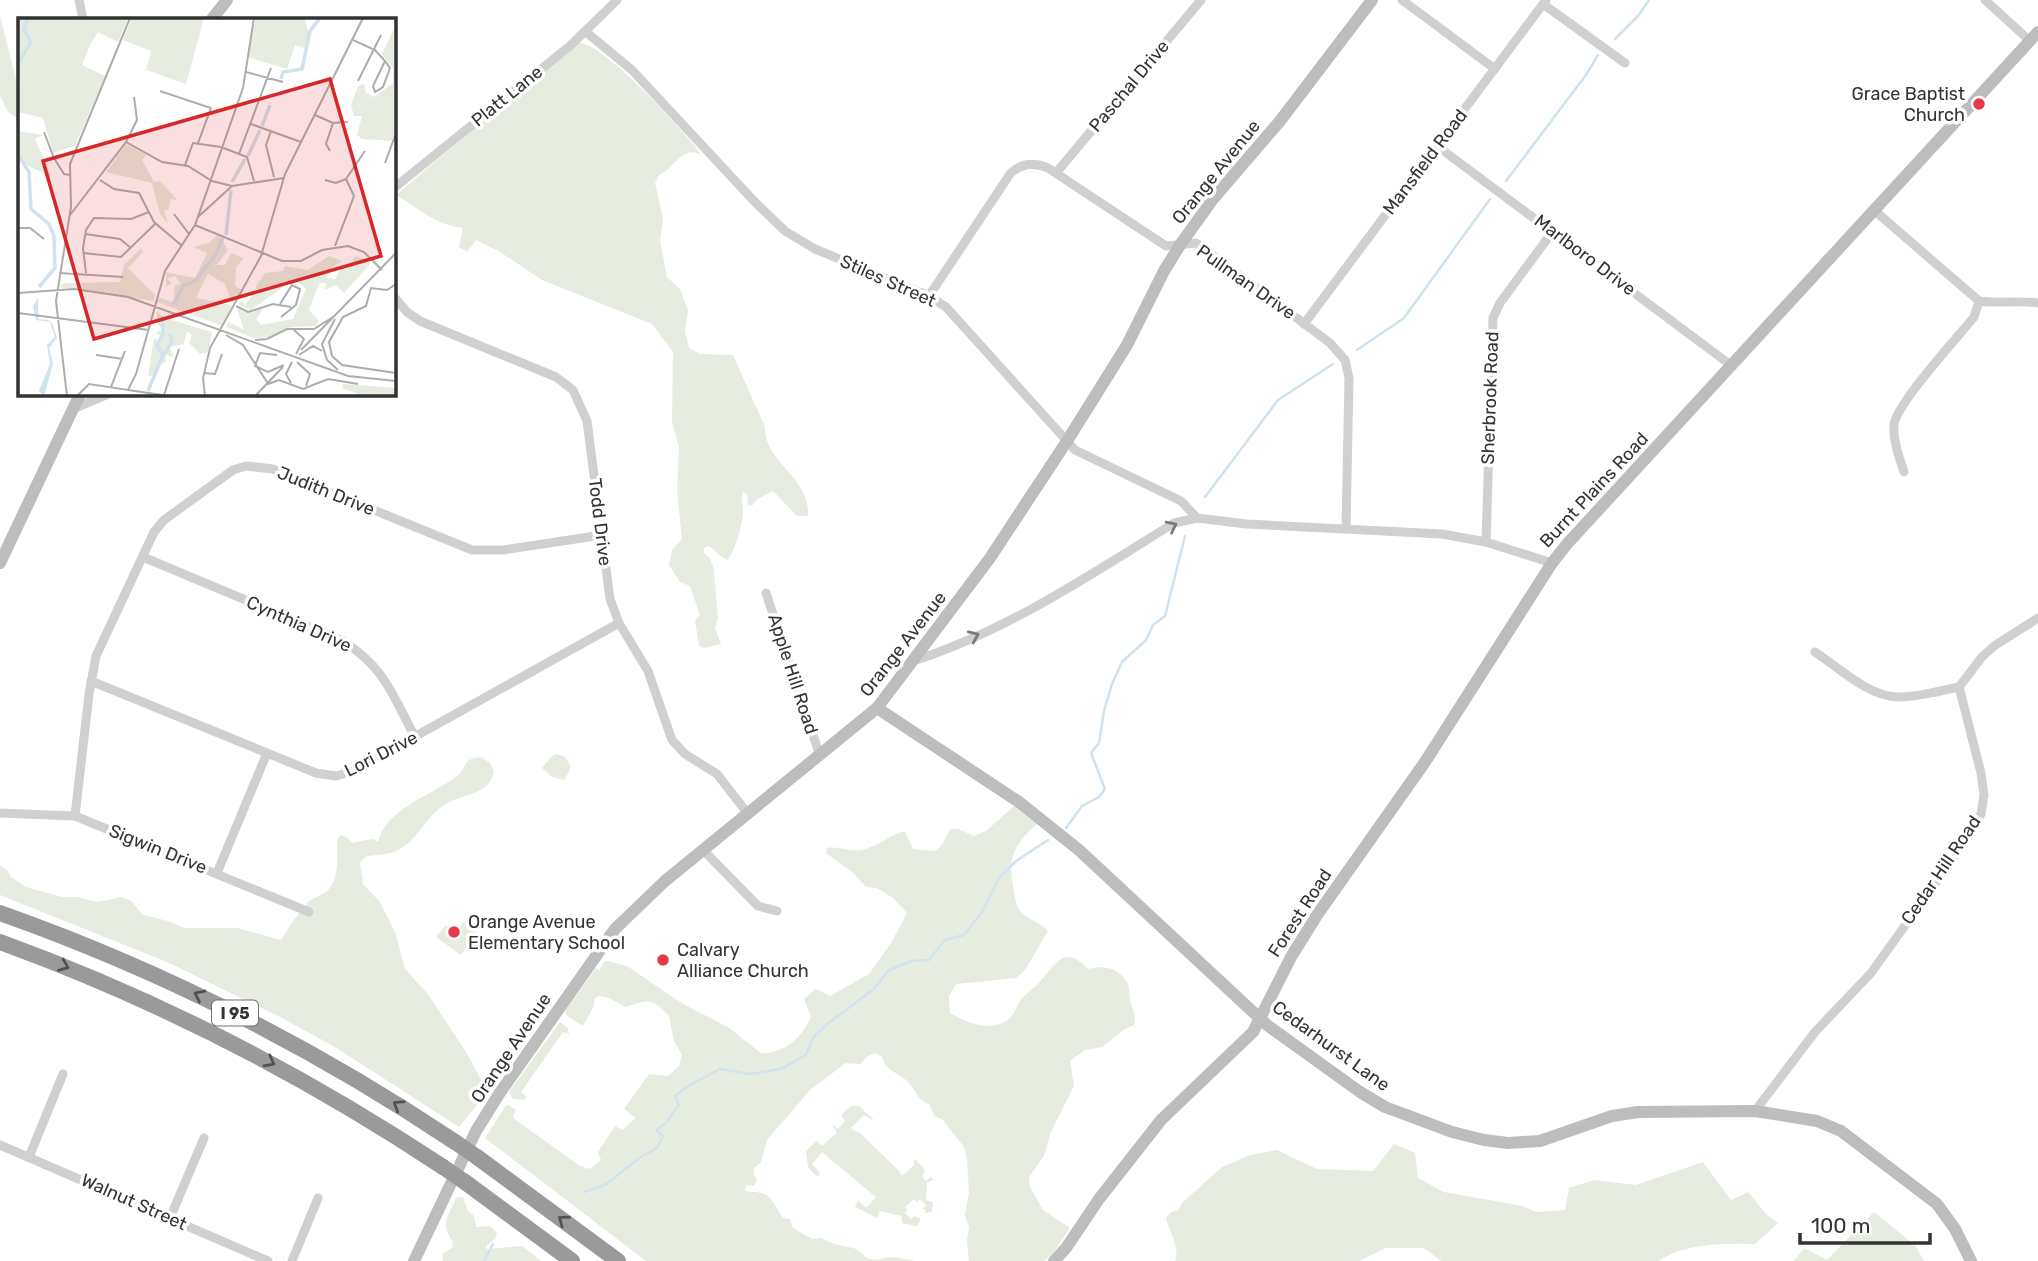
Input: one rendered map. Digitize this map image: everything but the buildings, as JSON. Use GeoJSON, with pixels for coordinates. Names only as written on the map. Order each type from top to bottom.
{"type":"FeatureCollection","features":[{"type":"Feature","properties":{"kind":"highway","name":"I 95"},"geometry":{"type":"LineString","coordinates":[[0,913],[111,955],[243,1016],[343,1071],[477,1157],[618,1261]]}},
{"type":"Feature","properties":{"kind":"highway","name":"I 95"},"geometry":{"type":"LineString","coordinates":[[0,942],[105,983],[221,1036],[342,1103],[465,1182],[572,1261]]}},
{"type":"Feature","properties":{"kind":"main road"},"geometry":{"type":"LineString","coordinates":[[213,18],[227,0]]}},
{"type":"Feature","properties":{"kind":"main road","name":"Orange Avenue"},"geometry":{"type":"LineString","coordinates":[[414,1261],[476,1131],[600,950],[634,909],[877,708],[990,558],[1067,441],[1127,345],[1180,245],[1213,199],[1280,121],[1372,0]]}},
{"type":"Feature","properties":{"kind":"main road","name":"Burnt Plains Road"},"geometry":{"type":"LineString","coordinates":[[1552,563],[2034,36]]}},
{"type":"Feature","properties":{"kind":"main road"},"geometry":{"type":"LineString","coordinates":[[0,563],[79,396]]}},
{"type":"Feature","properties":{"kind":"main road","name":"Forest Road"},"geometry":{"type":"LineString","coordinates":[[1054,1261],[1161,1120],[1253,1032],[1291,957],[1317,915],[1426,762],[1552,563]]}},
{"type":"Feature","properties":{"kind":"main road","name":"Cedarhurst Lane"},"geometry":{"type":"LineString","coordinates":[[877,708],[1019,802],[1079,850],[1277,1033],[1385,1107],[1411,1118],[1484,1140],[1508,1143],[1541,1140],[1612,1115],[1637,1112],[1755,1111],[1817,1121],[1841,1130],[1937,1204],[1955,1229],[1971,1261]]}},
{"type":"Feature","properties":{"kind":"street"},"geometry":{"type":"LineString","coordinates":[[79,0],[83,18]]}},
{"type":"Feature","properties":{"kind":"street","name":"Platt Lane"},"geometry":{"type":"LineString","coordinates":[[396,186],[586,32],[617,0]]}},
{"type":"Feature","properties":{"kind":"street","name":"Paschal Drive"},"geometry":{"type":"LineString","coordinates":[[1056,173],[1201,0]]}},
{"type":"Feature","properties":{"kind":"street"},"geometry":{"type":"LineString","coordinates":[[1402,0],[1495,69]]}},
{"type":"Feature","properties":{"kind":"street"},"geometry":{"type":"LineString","coordinates":[[1985,0],[2034,36]]}},
{"type":"Feature","properties":{"kind":"street"},"geometry":{"type":"LineString","coordinates":[[1545,2],[1625,63]]}},
{"type":"Feature","properties":{"kind":"street","name":"Mansfield Road"},"geometry":{"type":"LineString","coordinates":[[1304,324],[1545,2]]}},
{"type":"Feature","properties":{"kind":"street","name":"Stiles Street"},"geometry":{"type":"LineString","coordinates":[[586,32],[632,70],[785,231],[815,249],[929,296],[957,317],[1075,450],[1181,502],[1197,518]]}},
{"type":"Feature","properties":{"kind":"street","name":"Marlboro Drive"},"geometry":{"type":"LineString","coordinates":[[1437,146],[1732,366]]}},
{"type":"Feature","properties":{"kind":"street","name":"Pullman Drive"},"geometry":{"type":"LineString","coordinates":[[929,296],[1013,171],[1030,164],[1056,173],[1166,246],[1196,243],[1337,349],[1347,368],[1346,529]]}},
{"type":"Feature","properties":{"kind":"street"},"geometry":{"type":"LineString","coordinates":[[1875,211],[1979,301],[1995,304],[2022,301],[2038,303]]}},
{"type":"Feature","properties":{"kind":"street","name":"Sherbrook Road"},"geometry":{"type":"LineString","coordinates":[[1486,542],[1493,318],[1500,303],[1553,231]]}},
{"type":"Feature","properties":{"kind":"street","name":"Todd Drive"},"geometry":{"type":"LineString","coordinates":[[396,299],[420,321],[556,377],[569,385],[587,421],[610,599],[620,623],[648,671],[671,740],[685,754],[717,774],[748,814]]}},
{"type":"Feature","properties":{"kind":"street"},"geometry":{"type":"LineString","coordinates":[[1904,472],[1895,445],[1894,422],[1903,402],[1974,317],[1979,301]]}},
{"type":"Feature","properties":{"kind":"street"},"geometry":{"type":"LineString","coordinates":[[73,409],[103,396]]}},
{"type":"Feature","properties":{"kind":"street","name":"Judith Drive"},"geometry":{"type":"LineString","coordinates":[[75,816],[91,681],[100,644],[155,532],[164,520],[233,470],[246,466],[272,469],[472,550],[503,550],[602,535]]}},
{"type":"Feature","properties":{"kind":"street","name":"Burnt Plains Road"},"geometry":{"type":"LineString","coordinates":[[911,662],[1038,606],[1174,523],[1197,518],[1246,524],[1426,532],[1486,542],[1552,563]]}},
{"type":"Feature","properties":{"kind":"street","name":"Cynthia Drive"},"geometry":{"type":"LineString","coordinates":[[143,557],[342,640],[365,655],[387,682],[415,737]]}},
{"type":"Feature","properties":{"kind":"street","name":"Apple Hill Road"},"geometry":{"type":"LineString","coordinates":[[766,593],[820,756]]}},
{"type":"Feature","properties":{"kind":"street"},"geometry":{"type":"LineString","coordinates":[[1815,652],[1882,694],[1897,697],[1918,695],[1959,687],[1982,657],[2038,618]]}},
{"type":"Feature","properties":{"kind":"street","name":"Lori Drive"},"geometry":{"type":"LineString","coordinates":[[91,681],[316,774],[336,776],[353,771],[620,623]]}},
{"type":"Feature","properties":{"kind":"street","name":"Cedar Hill Road"},"geometry":{"type":"LineString","coordinates":[[1755,1111],[1815,1032],[1871,973],[1965,842],[1981,814],[1984,795],[1981,773],[1959,687]]}},
{"type":"Feature","properties":{"kind":"street"},"geometry":{"type":"LineString","coordinates":[[217,873],[267,753]]}},
{"type":"Feature","properties":{"kind":"street","name":"Sigwin Drive"},"geometry":{"type":"LineString","coordinates":[[0,813],[75,816],[309,912]]}},
{"type":"Feature","properties":{"kind":"street"},"geometry":{"type":"LineString","coordinates":[[703,850],[758,906],[777,911]]}},
{"type":"Feature","properties":{"kind":"street"},"geometry":{"type":"LineString","coordinates":[[29,1157],[63,1074]]}},
{"type":"Feature","properties":{"kind":"street"},"geometry":{"type":"LineString","coordinates":[[170,1218],[204,1138]]}},
{"type":"Feature","properties":{"kind":"street","name":"Walnut Street"},"geometry":{"type":"LineString","coordinates":[[0,1145],[268,1261]]}},
{"type":"Feature","properties":{"kind":"street"},"geometry":{"type":"LineString","coordinates":[[292,1261],[318,1198]]}},
{"type":"Feature","properties":{"kind":"shaded area"},"geometry":{"type":"Polygon","coordinates":[[[0,16],[18,88],[18,118],[8,112],[0,96],[0,16]]]}},
{"type":"Feature","properties":{"kind":"shaded area"},"geometry":{"type":"Polygon","coordinates":[[[581,43],[608,58],[625,73],[679,127],[701,154],[690,152],[680,157],[659,175],[655,183],[663,218],[660,240],[667,277],[680,289],[688,310],[685,331],[689,348],[700,354],[733,355],[765,427],[772,451],[795,480],[807,502],[808,516],[797,516],[773,491],[757,499],[752,506],[748,505],[747,494],[743,492],[740,529],[728,560],[711,547],[704,548],[714,570],[718,618],[715,628],[721,644],[704,648],[699,646],[695,620],[700,615],[690,586],[680,582],[669,565],[672,550],[682,539],[677,491],[679,448],[672,422],[673,352],[652,324],[542,280],[500,252],[476,240],[467,252],[459,247],[463,228],[436,220],[396,195],[572,45],[581,43]]]}},
{"type":"Feature","properties":{"kind":"shaded area"},"geometry":{"type":"Polygon","coordinates":[[[556,754],[564,756],[571,766],[565,780],[552,777],[542,768],[556,754]]]}},
{"type":"Feature","properties":{"kind":"shaded area"},"geometry":{"type":"Polygon","coordinates":[[[481,757],[490,763],[494,771],[487,785],[444,805],[405,846],[387,854],[366,856],[360,862],[363,884],[380,902],[395,932],[405,969],[427,993],[466,1052],[488,1092],[459,1127],[335,1047],[282,1018],[167,962],[0,895],[0,865],[26,887],[62,897],[78,897],[98,902],[121,897],[131,901],[143,915],[185,928],[237,928],[281,940],[309,901],[328,891],[335,878],[337,840],[341,835],[352,843],[372,839],[378,842],[382,830],[390,820],[457,776],[470,760],[481,757]]]}},
{"type":"Feature","properties":{"kind":"shaded area"},"geometry":{"type":"Polygon","coordinates":[[[1014,806],[1037,824],[1014,851],[1011,867],[1016,903],[1025,915],[1048,931],[1025,970],[1016,978],[956,984],[949,996],[950,1013],[980,1025],[1004,1022],[1013,1015],[1022,998],[1055,964],[1066,957],[1080,961],[1088,969],[1104,967],[1119,973],[1128,984],[1135,1016],[1134,1025],[1123,1030],[1102,1047],[1085,1050],[1070,1061],[1074,1086],[1051,1132],[1044,1156],[1029,1177],[1030,1187],[1043,1210],[1070,1228],[1054,1252],[1044,1261],[969,1261],[969,1227],[965,1215],[969,1193],[964,1147],[942,1119],[934,1116],[929,1104],[921,1100],[906,1080],[888,1068],[882,1056],[875,1053],[866,1057],[861,1064],[846,1063],[811,1089],[767,1140],[761,1162],[754,1168],[757,1179],[754,1186],[746,1185],[745,1190],[768,1196],[783,1218],[790,1219],[793,1228],[812,1239],[821,1238],[857,1249],[868,1259],[891,1257],[915,1261],[646,1261],[485,1138],[508,1105],[516,1110],[513,1118],[580,1166],[590,1169],[601,1160],[598,1152],[615,1126],[622,1130],[636,1118],[624,1109],[649,1074],[668,1076],[679,1066],[682,1055],[674,1041],[669,1016],[654,1003],[640,1002],[626,1007],[600,996],[595,998],[594,1006],[583,1026],[567,1016],[565,1011],[596,968],[599,970],[604,962],[627,966],[683,1004],[728,1027],[762,1054],[779,1050],[798,1038],[811,1017],[804,999],[816,989],[830,996],[869,974],[891,943],[907,913],[893,898],[877,888],[866,887],[852,872],[826,853],[827,848],[862,850],[905,831],[913,849],[936,851],[950,829],[958,829],[974,836],[986,831],[1014,806]]]}},
{"type":"Feature","properties":{"kind":"shaded area"},"geometry":{"type":"Polygon","coordinates":[[[464,921],[477,930],[461,955],[436,937],[445,926],[460,927],[464,921]]]}},
{"type":"Feature","properties":{"kind":"shaded area"},"geometry":{"type":"Polygon","coordinates":[[[560,1022],[568,1028],[569,1034],[563,1032],[521,1092],[527,1097],[524,1100],[513,1099],[509,1092],[560,1022]]]}},
{"type":"Feature","properties":{"kind":"shaded area"},"geometry":{"type":"Polygon","coordinates":[[[851,1106],[859,1106],[875,1121],[864,1115],[851,1128],[858,1131],[902,1176],[915,1164],[915,1159],[925,1170],[922,1176],[926,1181],[931,1177],[933,1180],[927,1182],[926,1200],[933,1202],[932,1212],[924,1213],[926,1211],[923,1208],[926,1205],[920,1199],[917,1202],[914,1199],[905,1207],[908,1210],[905,1213],[911,1219],[914,1216],[921,1219],[917,1226],[902,1223],[902,1216],[880,1211],[877,1218],[855,1207],[858,1200],[866,1208],[876,1197],[822,1152],[812,1164],[820,1173],[819,1176],[808,1167],[806,1151],[816,1141],[822,1146],[837,1133],[832,1124],[838,1129],[845,1121],[841,1115],[851,1106]]]}},
{"type":"Feature","properties":{"kind":"shaded area"},"geometry":{"type":"Polygon","coordinates":[[[1394,1144],[1415,1153],[1418,1178],[1444,1192],[1523,1206],[1536,1212],[1565,1210],[1569,1188],[1594,1180],[1636,1185],[1703,1162],[1731,1200],[1748,1192],[1767,1215],[1778,1223],[1755,1244],[1692,1247],[1659,1261],[1441,1261],[1424,1248],[1386,1248],[1359,1261],[1175,1261],[1175,1245],[1166,1218],[1171,1212],[1178,1210],[1183,1202],[1222,1167],[1250,1155],[1277,1150],[1317,1169],[1373,1171],[1394,1144]]]}},
{"type":"Feature","properties":{"kind":"shaded area"},"geometry":{"type":"Polygon","coordinates":[[[463,1197],[468,1211],[474,1216],[476,1227],[490,1226],[497,1233],[486,1249],[522,1246],[541,1261],[443,1261],[442,1254],[452,1248],[453,1242],[447,1230],[447,1220],[456,1198],[463,1197]]]}},
{"type":"Feature","properties":{"kind":"shaded area"},"geometry":{"type":"Polygon","coordinates":[[[1874,1212],[1915,1245],[1924,1261],[1794,1261],[1804,1248],[1827,1260],[1874,1212]]]}},
{"type":"Feature","properties":{"kind":"waterway"},"geometry":{"type":"LineString","coordinates":[[1615,39],[1638,16],[1649,0]]}},
{"type":"Feature","properties":{"kind":"waterway"},"geometry":{"type":"LineString","coordinates":[[1506,181],[1586,75],[1598,55]]}},
{"type":"Feature","properties":{"kind":"waterway"},"geometry":{"type":"LineString","coordinates":[[1357,350],[1404,318],[1490,199]]}},
{"type":"Feature","properties":{"kind":"waterway"},"geometry":{"type":"LineString","coordinates":[[1205,497],[1278,400],[1333,364]]}},
{"type":"Feature","properties":{"kind":"waterway"},"geometry":{"type":"LineString","coordinates":[[1066,828],[1082,806],[1099,797],[1105,789],[1091,753],[1099,743],[1112,684],[1122,662],[1146,640],[1153,625],[1165,616],[1185,536]]}},
{"type":"Feature","properties":{"kind":"waterway"},"geometry":{"type":"LineString","coordinates":[[584,1192],[605,1185],[642,1156],[657,1148],[663,1136],[656,1130],[666,1123],[679,1105],[675,1096],[688,1086],[720,1069],[749,1074],[781,1069],[806,1055],[813,1038],[874,989],[888,971],[911,961],[929,960],[945,940],[964,935],[982,912],[999,878],[1016,861],[1048,840]]}},
{"type":"Feature","properties":{"kind":"waterway"},"geometry":{"type":"LineString","coordinates":[[484,1261],[493,1244]]}},
{"type":"Feature","properties":{"kind":"place","name":"Grace Baptist Church"},"geometry":{"type":"Point","coordinates":[1979,104]}},
{"type":"Feature","properties":{"kind":"place","name":"Orange Avenue Elementary School"},"geometry":{"type":"Point","coordinates":[454,932]}},
{"type":"Feature","properties":{"kind":"place","name":"Calvary Alliance Church"},"geometry":{"type":"Point","coordinates":[663,960]}}]}
